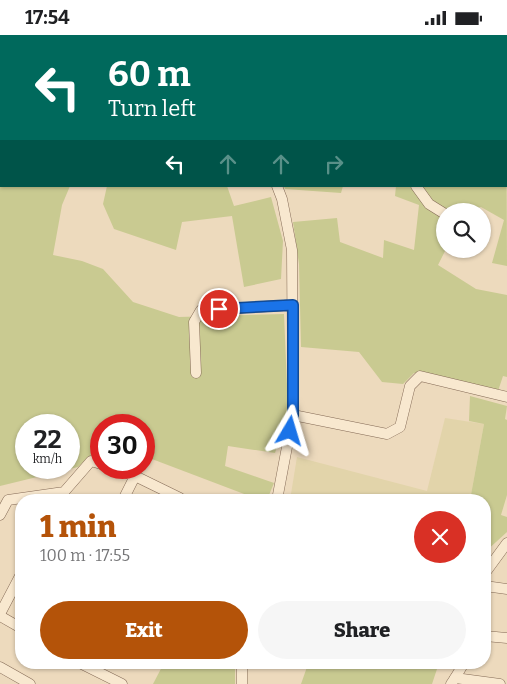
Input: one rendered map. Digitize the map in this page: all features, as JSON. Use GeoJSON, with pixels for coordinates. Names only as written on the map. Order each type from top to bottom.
{"type":"FeatureCollection","features":[{"type":"Feature","properties":{"kind":"street"},"geometry":{"type":"LineString","coordinates":[[277,187],[282,199],[292,250],[293,305],[293,415],[278,494]]}},
{"type":"Feature","properties":{"kind":"street"},"geometry":{"type":"LineString","coordinates":[[417,187],[429,204],[436,208]]}},
{"type":"Feature","properties":{"kind":"street"},"geometry":{"type":"LineString","coordinates":[[196,373],[194,322],[201,311],[293,305]]}},
{"type":"Feature","properties":{"kind":"street"},"geometry":{"type":"LineString","coordinates":[[293,415],[387,434],[400,427],[410,386],[420,376],[507,397]]}},
{"type":"Feature","properties":{"kind":"street"},"geometry":{"type":"LineString","coordinates":[[64,494],[90,462]]}},
{"type":"Feature","properties":{"kind":"street"},"geometry":{"type":"LineString","coordinates":[[126,494],[134,479]]}},
{"type":"Feature","properties":{"kind":"street"},"geometry":{"type":"LineString","coordinates":[[141,479],[172,494]]}},
{"type":"Feature","properties":{"kind":"street"},"geometry":{"type":"LineString","coordinates":[[0,515],[8,500],[15,499]]}},
{"type":"Feature","properties":{"kind":"street"},"geometry":{"type":"LineString","coordinates":[[491,565],[507,543]]}},
{"type":"Feature","properties":{"kind":"street"},"geometry":{"type":"LineString","coordinates":[[15,585],[0,615],[15,624]]}},
{"type":"Feature","properties":{"kind":"street"},"geometry":{"type":"LineString","coordinates":[[491,587],[507,589]]}},
{"type":"Feature","properties":{"kind":"street"},"geometry":{"type":"LineString","coordinates":[[491,637],[507,638]]}},
{"type":"Feature","properties":{"kind":"street"},"geometry":{"type":"LineString","coordinates":[[0,667],[30,684]]}},
{"type":"Feature","properties":{"kind":"street"},"geometry":{"type":"LineString","coordinates":[[98,669],[122,684]]}},
{"type":"Feature","properties":{"kind":"street"},"geometry":{"type":"LineString","coordinates":[[242,669],[242,684]]}},
{"type":"Feature","properties":{"kind":"street"},"geometry":{"type":"LineString","coordinates":[[460,669],[453,681],[500,684]]}},
{"type":"Feature","properties":{"kind":"shaded area"},"geometry":{"type":"Polygon","coordinates":[[[445,418],[484,424],[471,494],[291,494],[297,457],[427,491],[445,418]]]}},
{"type":"Feature","properties":{"kind":"green space"},"geometry":{"type":"Polygon","coordinates":[[[0,187],[70,187],[62,205],[53,255],[82,261],[103,269],[133,302],[179,317],[284,314],[288,410],[275,453],[228,446],[225,466],[274,483],[269,494],[244,494],[155,460],[155,414],[90,414],[90,456],[80,465],[80,414],[15,414],[15,479],[29,479],[0,486],[0,187]]]}},
{"type":"Feature","properties":{"kind":"green space"},"geometry":{"type":"Polygon","coordinates":[[[107,187],[227,187],[234,206],[271,197],[283,241],[281,279],[244,287],[232,216],[182,222],[176,250],[114,229],[103,204],[107,187]]]}},
{"type":"Feature","properties":{"kind":"green space"},"geometry":{"type":"Polygon","coordinates":[[[284,187],[343,187],[341,193],[285,189],[284,187]]]}},
{"type":"Feature","properties":{"kind":"green space"},"geometry":{"type":"Polygon","coordinates":[[[396,187],[507,187],[507,266],[492,263],[504,220],[491,213],[491,203],[436,203],[436,258],[442,258],[438,265],[476,289],[507,295],[507,377],[503,376],[498,391],[414,373],[403,384],[382,382],[359,352],[301,347],[299,264],[293,222],[337,218],[340,242],[383,258],[384,240],[414,250],[419,205],[395,196],[396,187]]]}},
{"type":"Feature","properties":{"kind":"green space"},"geometry":{"type":"Polygon","coordinates":[[[470,396],[507,406],[505,419],[507,420],[507,495],[501,515],[507,517],[507,532],[491,547],[491,494],[471,494],[484,424],[469,421],[470,396]]]}},
{"type":"Feature","properties":{"kind":"green space"},"geometry":{"type":"Polygon","coordinates":[[[161,669],[235,669],[235,684],[153,684],[161,669]]]}},
{"type":"Feature","properties":{"kind":"green space"},"geometry":{"type":"Polygon","coordinates":[[[306,669],[437,669],[432,684],[301,684],[306,669]]]}},
{"type":"Feature","properties":{"kind":"route"},"geometry":{"type":"LineString","coordinates":[[219,309],[293,305],[293,415],[290,431]]}}]}
